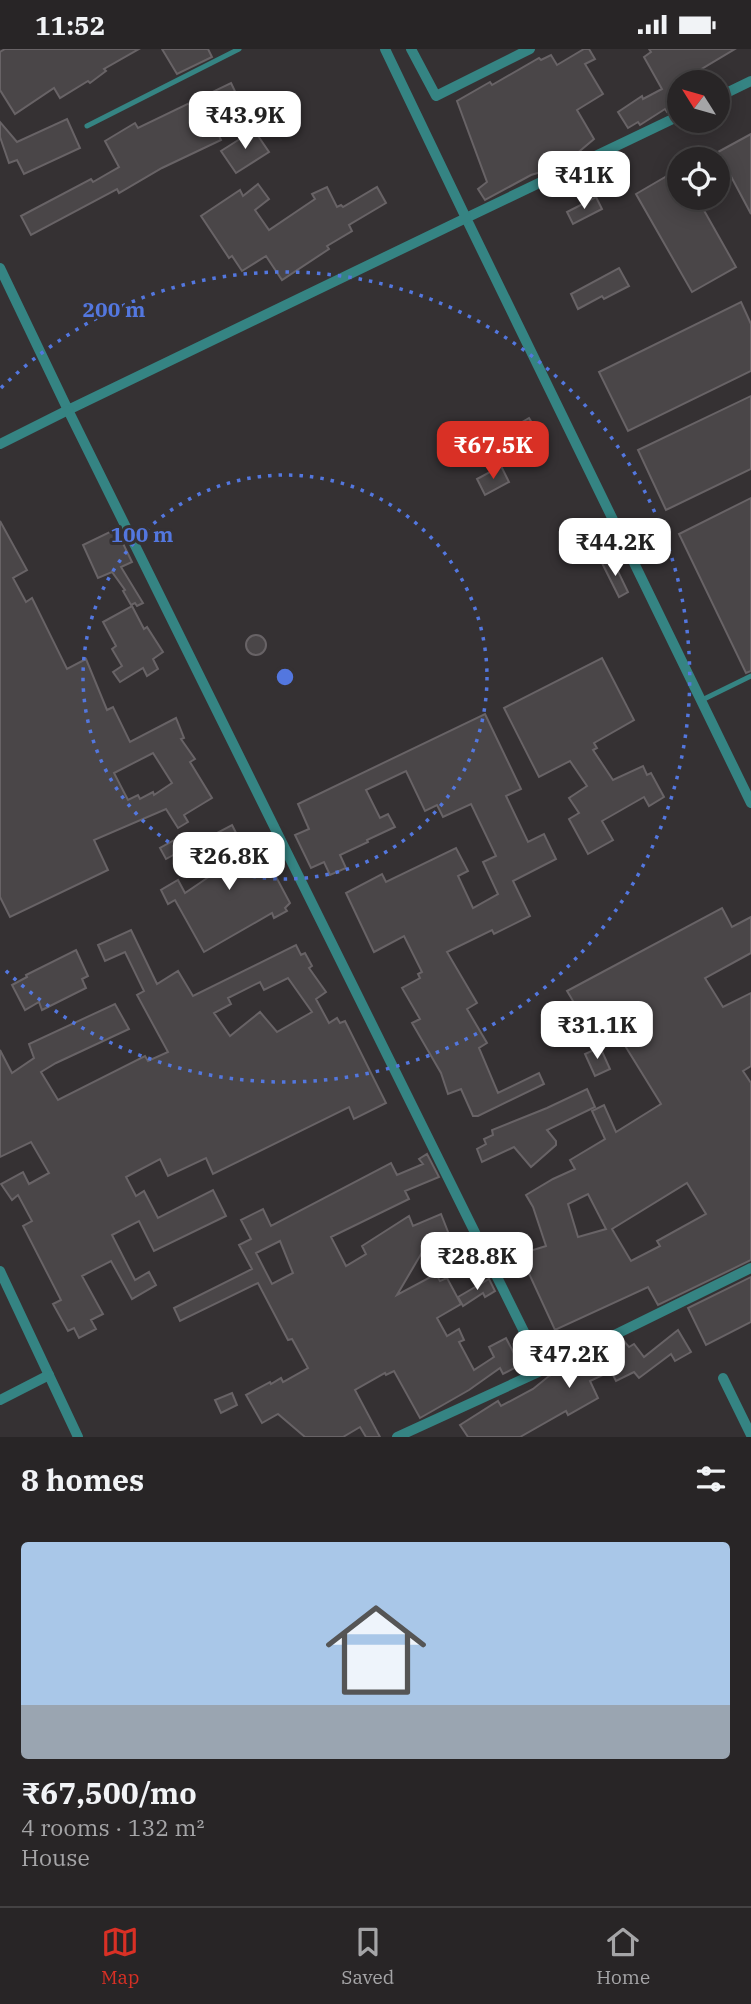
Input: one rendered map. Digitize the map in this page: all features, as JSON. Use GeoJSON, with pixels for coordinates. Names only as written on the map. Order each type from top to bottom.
{"type":"FeatureCollection","features":[{"type":"Feature","properties":{"kind":"street"},"geometry":{"type":"LineString","coordinates":[[385,49],[751,803]]}},
{"type":"Feature","properties":{"kind":"street"},"geometry":{"type":"LineString","coordinates":[[411,49],[436,96],[530,49]]}},
{"type":"Feature","properties":{"kind":"street"},"geometry":{"type":"LineString","coordinates":[[730,91],[751,81]]}},
{"type":"Feature","properties":{"kind":"street"},"geometry":{"type":"LineString","coordinates":[[0,444],[667,122]]}},
{"type":"Feature","properties":{"kind":"street"},"geometry":{"type":"LineString","coordinates":[[0,268],[543,1370]]}},
{"type":"Feature","properties":{"kind":"street"},"geometry":{"type":"LineString","coordinates":[[397,1437],[543,1370],[751,1268]]}},
{"type":"Feature","properties":{"kind":"street"},"geometry":{"type":"LineString","coordinates":[[0,1271],[78,1437]]}},
{"type":"Feature","properties":{"kind":"street"},"geometry":{"type":"LineString","coordinates":[[0,1400],[49,1375]]}},
{"type":"Feature","properties":{"kind":"street"},"geometry":{"type":"LineString","coordinates":[[723,1378],[751,1435]]}},
{"type":"Feature","properties":{"kind":"lane"},"geometry":{"type":"LineString","coordinates":[[87,126],[240,49]]}},
{"type":"Feature","properties":{"kind":"lane"},"geometry":{"type":"LineString","coordinates":[[702,700],[751,676]]}},
{"type":"Feature","properties":{"kind":"building"},"geometry":{"type":"Polygon","coordinates":[[[5,49],[139,49],[104,69],[106,71],[90,83],[88,81],[60,98],[54,88],[15,114],[0,90],[0,52],[5,49]]]}},
{"type":"Feature","properties":{"kind":"building"},"geometry":{"type":"Polygon","coordinates":[[[162,49],[208,49],[212,57],[177,74],[162,49]]]}},
{"type":"Feature","properties":{"kind":"building"},"geometry":{"type":"Polygon","coordinates":[[[584,49],[589,49],[595,59],[585,64],[603,94],[577,110],[594,139],[575,155],[485,200],[478,189],[487,182],[457,101],[539,58],[541,60],[551,55],[557,65],[584,49]]]}},
{"type":"Feature","properties":{"kind":"building"},"geometry":{"type":"Polygon","coordinates":[[[649,49],[735,49],[700,70],[667,70],[667,112],[665,109],[640,125],[638,122],[628,128],[618,112],[642,96],[643,99],[662,89],[644,57],[651,52],[649,49]]]}},
{"type":"Feature","properties":{"kind":"building"},"geometry":{"type":"Polygon","coordinates":[[[231,83],[243,108],[213,123],[221,140],[162,168],[119,193],[117,189],[31,235],[21,216],[119,167],[105,141],[135,123],[138,128],[231,83]]]}},
{"type":"Feature","properties":{"kind":"building"},"geometry":{"type":"Polygon","coordinates":[[[67,119],[80,148],[24,174],[17,160],[9,163],[0,137],[0,122],[17,142],[67,119]]]}},
{"type":"Feature","properties":{"kind":"building"},"geometry":{"type":"Polygon","coordinates":[[[254,130],[269,152],[236,173],[221,151],[254,130]]]}},
{"type":"Feature","properties":{"kind":"building"},"geometry":{"type":"Polygon","coordinates":[[[751,134],[751,214],[730,175],[730,147],[727,147],[751,134]]]}},
{"type":"Feature","properties":{"kind":"building"},"geometry":{"type":"Polygon","coordinates":[[[667,176],[667,210],[704,210],[736,267],[692,292],[636,194],[667,176]]]}},
{"type":"Feature","properties":{"kind":"building"},"geometry":{"type":"Polygon","coordinates":[[[258,184],[269,199],[255,210],[269,230],[315,199],[312,194],[327,187],[337,207],[343,207],[377,187],[386,203],[349,225],[352,231],[282,280],[266,256],[242,271],[232,256],[229,258],[201,216],[240,190],[243,196],[258,184]]]}},
{"type":"Feature","properties":{"kind":"building"},"geometry":{"type":"Polygon","coordinates":[[[596,197],[602,209],[573,224],[567,212],[596,197]]]}},
{"type":"Feature","properties":{"kind":"building"},"geometry":{"type":"Polygon","coordinates":[[[619,268],[629,286],[578,309],[571,294],[619,268]]]}},
{"type":"Feature","properties":{"kind":"building"},"geometry":{"type":"Polygon","coordinates":[[[741,302],[751,324],[751,371],[628,431],[599,372],[741,302]]]}},
{"type":"Feature","properties":{"kind":"building"},"geometry":{"type":"Polygon","coordinates":[[[751,396],[751,469],[666,510],[638,450],[751,396]]]}},
{"type":"Feature","properties":{"kind":"building"},"geometry":{"type":"Polygon","coordinates":[[[529,418],[537,431],[519,443],[510,429],[529,418]]]}},
{"type":"Feature","properties":{"kind":"building"},"geometry":{"type":"Polygon","coordinates":[[[501,466],[509,482],[485,495],[477,479],[501,466]]]}},
{"type":"Feature","properties":{"kind":"building"},"geometry":{"type":"Polygon","coordinates":[[[751,498],[751,671],[746,673],[679,534],[751,498]]]}},
{"type":"Feature","properties":{"kind":"building"},"geometry":{"type":"Polygon","coordinates":[[[0,521],[27,570],[13,578],[26,602],[32,598],[67,669],[86,659],[107,710],[113,707],[130,742],[176,718],[184,738],[181,739],[195,759],[190,762],[212,798],[184,815],[188,822],[178,828],[166,809],[94,840],[108,870],[10,917],[0,897],[0,521]],[[153,753],[114,773],[128,800],[138,795],[140,799],[153,792],[154,795],[172,783],[153,753]]]}},
{"type":"Feature","properties":{"kind":"building"},"geometry":{"type":"Polygon","coordinates":[[[116,529],[132,562],[121,567],[143,603],[137,606],[135,603],[131,605],[123,591],[125,590],[112,572],[98,578],[83,545],[116,529]]]}},
{"type":"Feature","properties":{"kind":"building"},"geometry":{"type":"Polygon","coordinates":[[[590,537],[597,550],[579,559],[573,546],[590,537]]]}},
{"type":"Feature","properties":{"kind":"building"},"geometry":{"type":"Polygon","coordinates":[[[612,559],[628,592],[619,597],[602,563],[612,559]]]}},
{"type":"Feature","properties":{"kind":"building"},"geometry":{"type":"Polygon","coordinates":[[[132,606],[144,629],[147,627],[163,652],[153,659],[158,669],[147,676],[143,668],[120,682],[113,672],[122,666],[112,649],[116,646],[103,622],[132,606]]]}},
{"type":"Feature","properties":{"kind":"building"},"geometry":{"type":"Polygon","coordinates":[[[252,635],[260,635],[266,645],[260,655],[252,655],[246,649],[246,641],[252,635]]]}},
{"type":"Feature","properties":{"kind":"building"},"geometry":{"type":"Polygon","coordinates":[[[602,658],[634,720],[594,743],[597,748],[593,750],[613,780],[643,766],[647,775],[651,773],[664,797],[649,806],[644,797],[602,821],[613,840],[588,854],[569,819],[579,813],[569,798],[587,786],[570,761],[539,777],[504,708],[602,658]]]}},
{"type":"Feature","properties":{"kind":"building"},"geometry":{"type":"Polygon","coordinates":[[[485,714],[521,789],[506,796],[528,842],[544,834],[556,859],[513,881],[530,916],[494,934],[492,930],[447,952],[477,1003],[467,1009],[487,1043],[479,1048],[498,1093],[539,1073],[544,1084],[473,1116],[461,1089],[448,1094],[441,1073],[412,1023],[420,1019],[402,988],[420,978],[418,974],[422,972],[404,936],[374,952],[346,893],[382,874],[386,882],[456,848],[468,871],[458,876],[473,908],[498,894],[483,862],[496,856],[471,804],[443,817],[437,805],[425,811],[406,771],[366,790],[380,818],[388,814],[395,827],[340,855],[346,868],[330,875],[324,862],[311,868],[295,835],[309,829],[298,804],[485,714]]]}},
{"type":"Feature","properties":{"kind":"building"},"geometry":{"type":"Polygon","coordinates":[[[232,825],[253,866],[266,858],[290,903],[285,908],[287,911],[274,918],[272,913],[204,952],[175,900],[168,904],[161,890],[178,880],[185,893],[216,872],[200,842],[232,825]]]}},
{"type":"Feature","properties":{"kind":"building"},"geometry":{"type":"Polygon","coordinates":[[[178,838],[184,849],[166,859],[160,848],[178,838]]]}},
{"type":"Feature","properties":{"kind":"building"},"geometry":{"type":"Polygon","coordinates":[[[722,908],[732,927],[751,917],[751,953],[705,978],[723,1007],[751,993],[751,1066],[743,1071],[751,1083],[751,1260],[658,1305],[648,1287],[555,1330],[520,1254],[546,1246],[533,1207],[526,1195],[575,1169],[570,1160],[605,1139],[592,1111],[604,1105],[616,1132],[661,1104],[611,1023],[605,1026],[598,1013],[585,1021],[567,991],[722,908]],[[687,1183],[612,1229],[631,1261],[660,1246],[657,1241],[706,1214],[687,1183]],[[588,1194],[568,1204],[578,1237],[606,1229],[588,1194]]]}},
{"type":"Feature","properties":{"kind":"building"},"geometry":{"type":"Polygon","coordinates":[[[131,930],[157,984],[178,971],[193,996],[296,945],[301,955],[305,953],[312,966],[309,968],[326,992],[316,999],[329,1023],[337,1018],[340,1023],[345,1021],[386,1103],[354,1119],[349,1107],[213,1174],[206,1158],[168,1176],[160,1159],[126,1177],[136,1196],[144,1191],[158,1218],[213,1190],[226,1216],[154,1251],[139,1221],[112,1235],[135,1280],[149,1272],[156,1285],[132,1299],[111,1261],[82,1276],[103,1314],[91,1320],[96,1329],[79,1338],[74,1328],[68,1331],[53,1304],[61,1300],[23,1226],[32,1221],[18,1195],[12,1200],[1,1184],[23,1172],[29,1184],[49,1173],[31,1142],[0,1157],[0,1050],[12,1073],[34,1058],[29,1044],[115,1004],[129,1029],[41,1072],[58,1100],[145,1056],[148,1061],[168,1052],[137,995],[144,991],[125,952],[105,961],[98,945],[131,930]],[[288,978],[264,990],[260,982],[228,998],[231,1004],[214,1013],[230,1036],[260,1012],[277,1032],[312,1012],[288,978]]]}},
{"type":"Feature","properties":{"kind":"building"},"geometry":{"type":"Polygon","coordinates":[[[76,950],[88,976],[82,979],[86,988],[42,1010],[39,1002],[25,1010],[12,985],[76,950]]]}},
{"type":"Feature","properties":{"kind":"building"},"geometry":{"type":"Polygon","coordinates":[[[600,1047],[610,1069],[595,1076],[585,1054],[600,1047]]]}},
{"type":"Feature","properties":{"kind":"building"},"geometry":{"type":"Polygon","coordinates":[[[587,1089],[595,1107],[547,1130],[556,1145],[531,1167],[514,1147],[482,1162],[477,1149],[486,1144],[484,1139],[493,1135],[492,1130],[587,1089]]]}},
{"type":"Feature","properties":{"kind":"building"},"geometry":{"type":"Polygon","coordinates":[[[427,1154],[439,1177],[405,1191],[409,1199],[331,1237],[346,1266],[366,1254],[362,1246],[409,1216],[413,1226],[441,1214],[450,1237],[424,1249],[397,1295],[436,1274],[440,1281],[447,1278],[461,1304],[437,1318],[447,1336],[459,1329],[464,1340],[459,1342],[474,1370],[494,1357],[489,1347],[506,1338],[520,1365],[503,1374],[500,1368],[469,1390],[420,1418],[394,1371],[386,1375],[385,1373],[355,1390],[380,1437],[366,1437],[360,1427],[343,1437],[305,1437],[278,1414],[262,1423],[246,1395],[281,1378],[283,1382],[308,1368],[292,1339],[288,1340],[258,1283],[180,1321],[174,1308],[252,1269],[239,1245],[251,1239],[241,1220],[263,1209],[271,1226],[391,1163],[397,1175],[423,1164],[419,1159],[427,1154]],[[280,1241],[256,1253],[272,1284],[293,1273],[280,1241]]]}},
{"type":"Feature","properties":{"kind":"building"},"geometry":{"type":"Polygon","coordinates":[[[751,1277],[751,1322],[706,1345],[688,1308],[751,1277]]]}},
{"type":"Feature","properties":{"kind":"building"},"geometry":{"type":"Polygon","coordinates":[[[489,1279],[495,1291],[485,1297],[483,1293],[463,1306],[458,1297],[489,1279]]]}},
{"type":"Feature","properties":{"kind":"building"},"geometry":{"type":"Polygon","coordinates":[[[678,1330],[691,1352],[675,1361],[671,1354],[639,1378],[634,1372],[616,1381],[611,1371],[590,1381],[598,1398],[568,1415],[566,1411],[520,1437],[468,1437],[460,1425],[498,1401],[501,1406],[533,1389],[549,1376],[591,1355],[592,1358],[623,1340],[629,1347],[634,1344],[644,1357],[678,1330]]]}},
{"type":"Feature","properties":{"kind":"building"},"geometry":{"type":"Polygon","coordinates":[[[232,1393],[237,1405],[221,1413],[215,1400],[232,1393]]]}}]}
